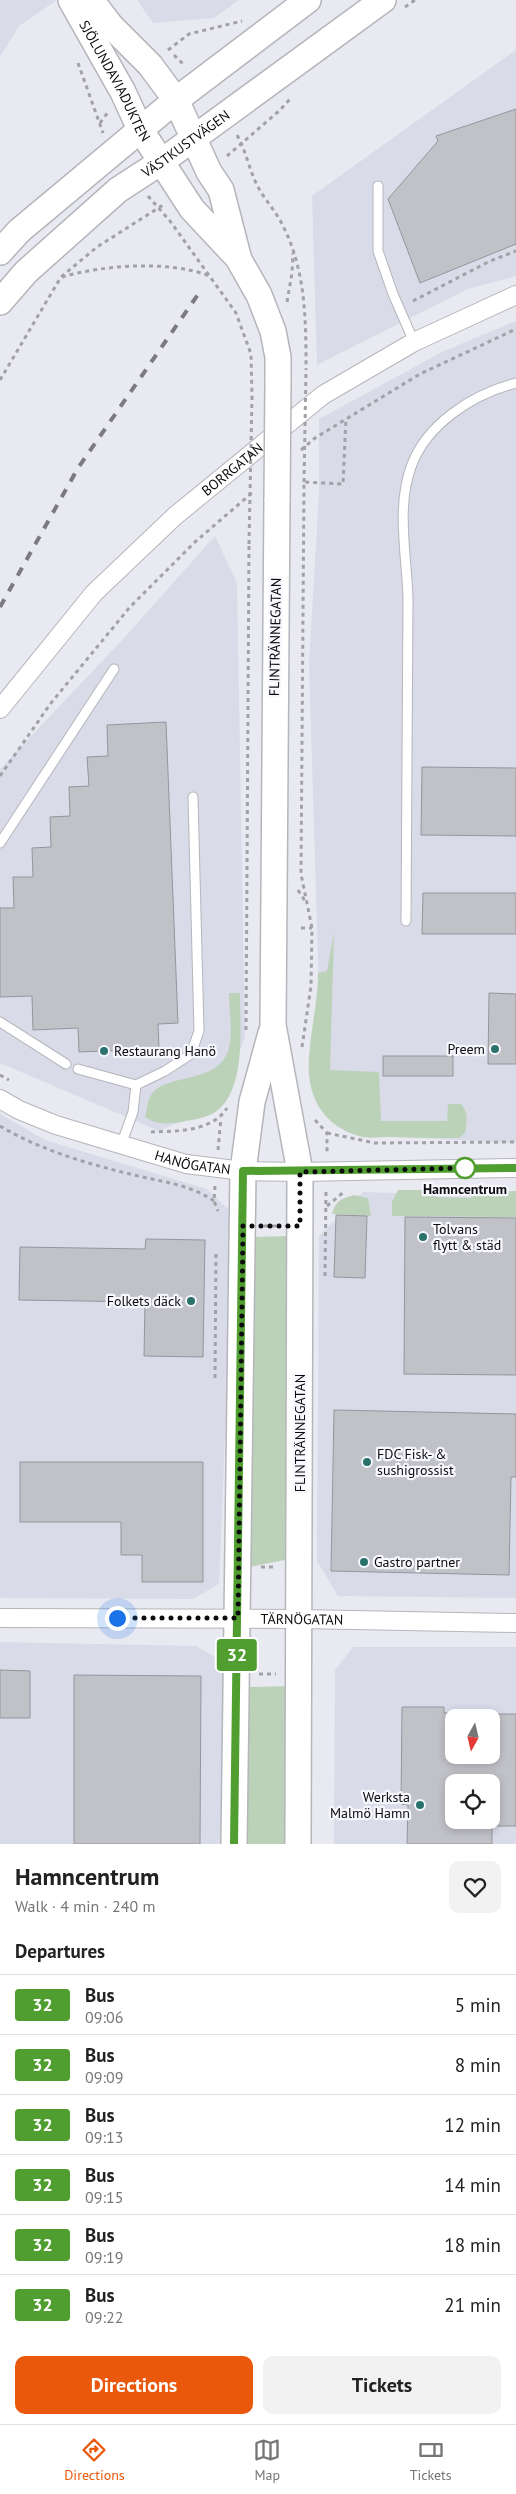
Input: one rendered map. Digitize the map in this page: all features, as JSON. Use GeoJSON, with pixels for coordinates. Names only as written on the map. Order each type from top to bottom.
{"type":"FeatureCollection","features":[{"type":"Feature","properties":{"kind":"street","name":"SJÖLUNDAVIADUKTEN"},"geometry":{"type":"LineString","coordinates":[[71,0],[101,31],[150,66],[176,100],[195,138]]}},
{"type":"Feature","properties":{"kind":"street","name":"SJÖLUNDAVIADUKTEN"},"geometry":{"type":"LineString","coordinates":[[91,0],[101,31],[140,129],[161,162]]}},
{"type":"Feature","properties":{"kind":"street"},"geometry":{"type":"LineString","coordinates":[[0,252],[19,230],[140,129],[308,0]]}},
{"type":"Feature","properties":{"kind":"street","name":"VÄSTKUSTVÄGEN"},"geometry":{"type":"LineString","coordinates":[[0,302],[26,272],[118,190],[195,138],[383,0]]}},
{"type":"Feature","properties":{"kind":"street","name":"FLINTRÄNNEGATAN"},"geometry":{"type":"LineString","coordinates":[[195,138],[209,172],[221,190],[238,258]]}},
{"type":"Feature","properties":{"kind":"street","name":"FLINTRÄNNEGATAN"},"geometry":{"type":"LineString","coordinates":[[161,162],[192,209],[238,258],[259,295],[273,331],[278,357],[278,383],[267,494],[272,1026],[300,1172],[298,1844]]}},
{"type":"Feature","properties":{"kind":"street","name":"BORRGATAN"},"geometry":{"type":"LineString","coordinates":[[0,709],[94,593],[175,516],[323,395],[414,342],[516,295]]}},
{"type":"Feature","properties":{"kind":"street","name":"FLINTRÄNNEGATAN"},"geometry":{"type":"LineString","coordinates":[[234,1844],[243,1171],[252,1102],[272,1026]]}},
{"type":"Feature","properties":{"kind":"street","name":"HANÖGATAN"},"geometry":{"type":"LineString","coordinates":[[0,1099],[19,1110],[56,1125],[186,1164],[243,1171],[300,1172],[516,1168]]}},
{"type":"Feature","properties":{"kind":"street","name":"TÄRNÖGATAN"},"geometry":{"type":"LineString","coordinates":[[0,1618],[238,1618],[516,1623]]}},
{"type":"Feature","properties":{"kind":"lane"},"geometry":{"type":"LineString","coordinates":[[378,186],[378,251],[399,309],[414,342]]}},
{"type":"Feature","properties":{"kind":"lane"},"geometry":{"type":"LineString","coordinates":[[406,921],[408,597],[404,509],[410,468],[425,438],[454,412],[501,387],[516,383]]}},
{"type":"Feature","properties":{"kind":"lane"},"geometry":{"type":"LineString","coordinates":[[0,843],[114,669]]}},
{"type":"Feature","properties":{"kind":"lane"},"geometry":{"type":"LineString","coordinates":[[78,1070],[136,1085],[165,1071],[191,1054],[199,1030],[193,797]]}},
{"type":"Feature","properties":{"kind":"lane"},"geometry":{"type":"LineString","coordinates":[[0,1022],[66,1064]]}},
{"type":"Feature","properties":{"kind":"lane"},"geometry":{"type":"LineString","coordinates":[[121,1145],[128,1127],[136,1085]]}},
{"type":"Feature","properties":{"kind":"path"},"geometry":{"type":"LineString","coordinates":[[168,50],[189,34],[246,20]]}},
{"type":"Feature","properties":{"kind":"path"},"geometry":{"type":"LineString","coordinates":[[76,55],[99,123]]}},
{"type":"Feature","properties":{"kind":"path"},"geometry":{"type":"LineString","coordinates":[[242,143],[258,186],[282,223],[293,248],[303,282],[306,322],[301,874],[312,928],[311,986],[302,1053]]}},
{"type":"Feature","properties":{"kind":"path"},"geometry":{"type":"LineString","coordinates":[[0,380],[61,277],[97,247],[159,209],[236,313],[251,354],[252,396],[249,544],[246,1034]]}},
{"type":"Feature","properties":{"kind":"path"},"geometry":{"type":"LineString","coordinates":[[399,309],[490,261],[516,251]]}},
{"type":"Feature","properties":{"kind":"path"},"geometry":{"type":"LineString","coordinates":[[61,277],[95,269],[182,267],[209,277]]}},
{"type":"Feature","properties":{"kind":"path"},"geometry":{"type":"LineString","coordinates":[[300,450],[346,418],[420,374],[474,346],[516,329]]}},
{"type":"Feature","properties":{"kind":"path"},"geometry":{"type":"LineString","coordinates":[[304,482],[343,484],[346,418]]}},
{"type":"Feature","properties":{"kind":"path"},"geometry":{"type":"LineString","coordinates":[[0,776],[50,703],[130,607],[196,542],[267,494]]}},
{"type":"Feature","properties":{"kind":"path"},"geometry":{"type":"LineString","coordinates":[[301,928],[312,928]]}},
{"type":"Feature","properties":{"kind":"path"},"geometry":{"type":"LineString","coordinates":[[0,1075],[14,1083]]}},
{"type":"Feature","properties":{"kind":"path"},"geometry":{"type":"LineString","coordinates":[[128,1127],[150,1132],[188,1130],[221,1118],[232,1101]]}},
{"type":"Feature","properties":{"kind":"path"},"geometry":{"type":"LineString","coordinates":[[0,1126],[22,1139],[112,1170],[183,1185],[214,1201]]}},
{"type":"Feature","properties":{"kind":"path"},"geometry":{"type":"LineString","coordinates":[[328,1133],[375,1143],[516,1142]]}},
{"type":"Feature","properties":{"kind":"path"},"geometry":{"type":"LineString","coordinates":[[243,1226],[326,1226]]}},
{"type":"Feature","properties":{"kind":"path"},"geometry":{"type":"LineString","coordinates":[[238,1567],[300,1567]]}},
{"type":"Feature","properties":{"kind":"path"},"geometry":{"type":"LineString","coordinates":[[236,1675],[300,1673]]}},
{"type":"Feature","properties":{"kind":"shaded area"},"geometry":{"type":"Polygon","coordinates":[[[0,0],[57,0],[19,26],[0,57],[0,0]]]}},
{"type":"Feature","properties":{"kind":"shaded area"},"geometry":{"type":"Polygon","coordinates":[[[137,0],[239,0],[214,18],[153,23],[137,0]]]}},
{"type":"Feature","properties":{"kind":"shaded area"},"geometry":{"type":"Polygon","coordinates":[[[516,50],[516,276],[468,289],[317,365],[312,196],[516,50]]]}},
{"type":"Feature","properties":{"kind":"shaded area"},"geometry":{"type":"Polygon","coordinates":[[[516,321],[516,1143],[402,1137],[328,1107],[320,1026],[309,663],[319,494],[319,419],[444,351],[516,321]]]}},
{"type":"Feature","properties":{"kind":"shaded area"},"geometry":{"type":"Polygon","coordinates":[[[215,536],[237,583],[245,1037],[219,1105],[159,1131],[0,1063],[0,769],[125,637],[215,536]]]}},
{"type":"Feature","properties":{"kind":"shaded area"},"geometry":{"type":"Polygon","coordinates":[[[0,1114],[45,1140],[207,1189],[234,1215],[219,1584],[193,1599],[0,1598],[0,1114]]]}},
{"type":"Feature","properties":{"kind":"shaded area"},"geometry":{"type":"Polygon","coordinates":[[[363,1192],[516,1197],[516,1598],[338,1596],[317,1561],[319,1236],[363,1192]]]}},
{"type":"Feature","properties":{"kind":"shaded area"},"geometry":{"type":"Polygon","coordinates":[[[0,1642],[196,1646],[230,1666],[226,1844],[0,1844],[0,1642]]]}},
{"type":"Feature","properties":{"kind":"shaded area"},"geometry":{"type":"Polygon","coordinates":[[[353,1647],[516,1647],[516,1844],[334,1844],[335,1670],[353,1647]]]}},
{"type":"Feature","properties":{"kind":"green space"},"geometry":{"type":"Polygon","coordinates":[[[334,933],[330,1070],[379,1072],[381,1121],[447,1121],[448,1104],[461,1104],[467,1121],[465,1133],[459,1138],[363,1137],[346,1131],[335,1124],[319,1106],[313,1095],[310,1083],[309,1057],[318,973],[327,971],[334,933]]]}},
{"type":"Feature","properties":{"kind":"green space"},"geometry":{"type":"Polygon","coordinates":[[[229,993],[240,993],[240,1054],[234,1086],[228,1099],[215,1112],[195,1119],[165,1124],[145,1117],[150,1097],[158,1088],[168,1083],[205,1073],[216,1067],[224,1059],[229,1047],[231,1034],[229,993]]]}},
{"type":"Feature","properties":{"kind":"green space"},"geometry":{"type":"Polygon","coordinates":[[[398,1190],[438,1190],[438,1197],[471,1198],[471,1192],[516,1191],[516,1217],[392,1216],[392,1202],[398,1190]]]}},
{"type":"Feature","properties":{"kind":"green space"},"geometry":{"type":"Polygon","coordinates":[[[354,1195],[368,1198],[371,1216],[332,1214],[335,1206],[340,1201],[354,1195]]]}},
{"type":"Feature","properties":{"kind":"green space"},"geometry":{"type":"Polygon","coordinates":[[[289,1236],[290,1559],[249,1567],[254,1237],[289,1236]]]}},
{"type":"Feature","properties":{"kind":"green space"},"geometry":{"type":"Polygon","coordinates":[[[289,1686],[288,1844],[247,1844],[249,1687],[289,1686]]]}},
{"type":"Feature","properties":{"kind":"building"},"geometry":{"type":"Polygon","coordinates":[[[516,109],[516,244],[420,283],[388,199],[438,141],[436,136],[516,109]]]}},
{"type":"Feature","properties":{"kind":"building"},"geometry":{"type":"Polygon","coordinates":[[[166,722],[178,1023],[158,1024],[159,1049],[79,1052],[78,1028],[33,1030],[32,996],[0,997],[0,908],[14,908],[13,877],[33,877],[32,848],[51,847],[50,817],[70,816],[69,787],[89,786],[87,757],[108,756],[107,725],[166,722]]]}},
{"type":"Feature","properties":{"kind":"building"},"geometry":{"type":"Polygon","coordinates":[[[422,767],[516,768],[516,836],[421,835],[422,767]]]}},
{"type":"Feature","properties":{"kind":"building"},"geometry":{"type":"Polygon","coordinates":[[[423,893],[516,893],[516,934],[422,934],[423,893]]]}},
{"type":"Feature","properties":{"kind":"building"},"geometry":{"type":"Polygon","coordinates":[[[489,993],[516,994],[516,1064],[488,1064],[489,993]]]}},
{"type":"Feature","properties":{"kind":"building"},"geometry":{"type":"Polygon","coordinates":[[[383,1056],[453,1056],[453,1076],[383,1076],[383,1056]]]}},
{"type":"Feature","properties":{"kind":"building"},"geometry":{"type":"Polygon","coordinates":[[[336,1215],[367,1216],[365,1278],[334,1277],[336,1215]]]}},
{"type":"Feature","properties":{"kind":"building"},"geometry":{"type":"Polygon","coordinates":[[[405,1217],[516,1218],[516,1375],[404,1374],[405,1217]]]}},
{"type":"Feature","properties":{"kind":"building"},"geometry":{"type":"Polygon","coordinates":[[[146,1239],[205,1240],[203,1357],[144,1356],[145,1302],[19,1300],[20,1247],[145,1249],[146,1239]]]}},
{"type":"Feature","properties":{"kind":"building"},"geometry":{"type":"Polygon","coordinates":[[[334,1410],[516,1414],[516,1477],[511,1477],[509,1575],[331,1571],[334,1410]]]}},
{"type":"Feature","properties":{"kind":"building"},"geometry":{"type":"Polygon","coordinates":[[[20,1462],[203,1462],[203,1582],[142,1582],[142,1555],[121,1555],[121,1522],[20,1522],[20,1462]]]}},
{"type":"Feature","properties":{"kind":"building"},"geometry":{"type":"Polygon","coordinates":[[[0,1670],[30,1671],[30,1718],[0,1718],[0,1670]]]}},
{"type":"Feature","properties":{"kind":"building"},"geometry":{"type":"Polygon","coordinates":[[[74,1675],[201,1676],[200,1844],[74,1844],[74,1675]]]}},
{"type":"Feature","properties":{"kind":"building"},"geometry":{"type":"Polygon","coordinates":[[[402,1707],[444,1707],[445,1764],[500,1764],[500,1714],[516,1714],[516,1826],[500,1826],[500,1774],[445,1774],[445,1829],[492,1829],[492,1844],[407,1844],[408,1805],[401,1804],[402,1707]]]}},
{"type":"Feature","properties":{"kind":"railway"},"geometry":{"type":"LineString","coordinates":[[0,607],[78,468],[199,293]]}},
{"type":"Feature","properties":{"kind":"bus line","name":"32"},"geometry":{"type":"LineString","coordinates":[[234,1844],[243,1171],[300,1172],[483,1167],[516,1168]]}},
{"type":"Feature","properties":{"kind":"place","name":"Preem"},"geometry":{"type":"Point","coordinates":[495,1049]}},
{"type":"Feature","properties":{"kind":"place","name":"Restaurang Hanö"},"geometry":{"type":"Point","coordinates":[104,1051]}},
{"type":"Feature","properties":{"kind":"place","name":"Hamncentrum"},"geometry":{"type":"Point","coordinates":[465,1168]}},
{"type":"Feature","properties":{"kind":"place","name":"Tolvans flytt & städ"},"geometry":{"type":"Point","coordinates":[423,1237]}},
{"type":"Feature","properties":{"kind":"place","name":"Folkets däck"},"geometry":{"type":"Point","coordinates":[191,1301]}},
{"type":"Feature","properties":{"kind":"place","name":"FDC Fisk- & sushigrossist"},"geometry":{"type":"Point","coordinates":[367,1462]}},
{"type":"Feature","properties":{"kind":"place","name":"Gastro partner"},"geometry":{"type":"Point","coordinates":[364,1562]}},
{"type":"Feature","properties":{"kind":"place","name":"Werksta Malmö Hamn"},"geometry":{"type":"Point","coordinates":[420,1805]}},
{"type":"Feature","properties":{"kind":"route"},"geometry":{"type":"LineString","coordinates":[[117,1618],[238,1618],[243,1226],[300,1226],[300,1172],[465,1168]]}}]}
